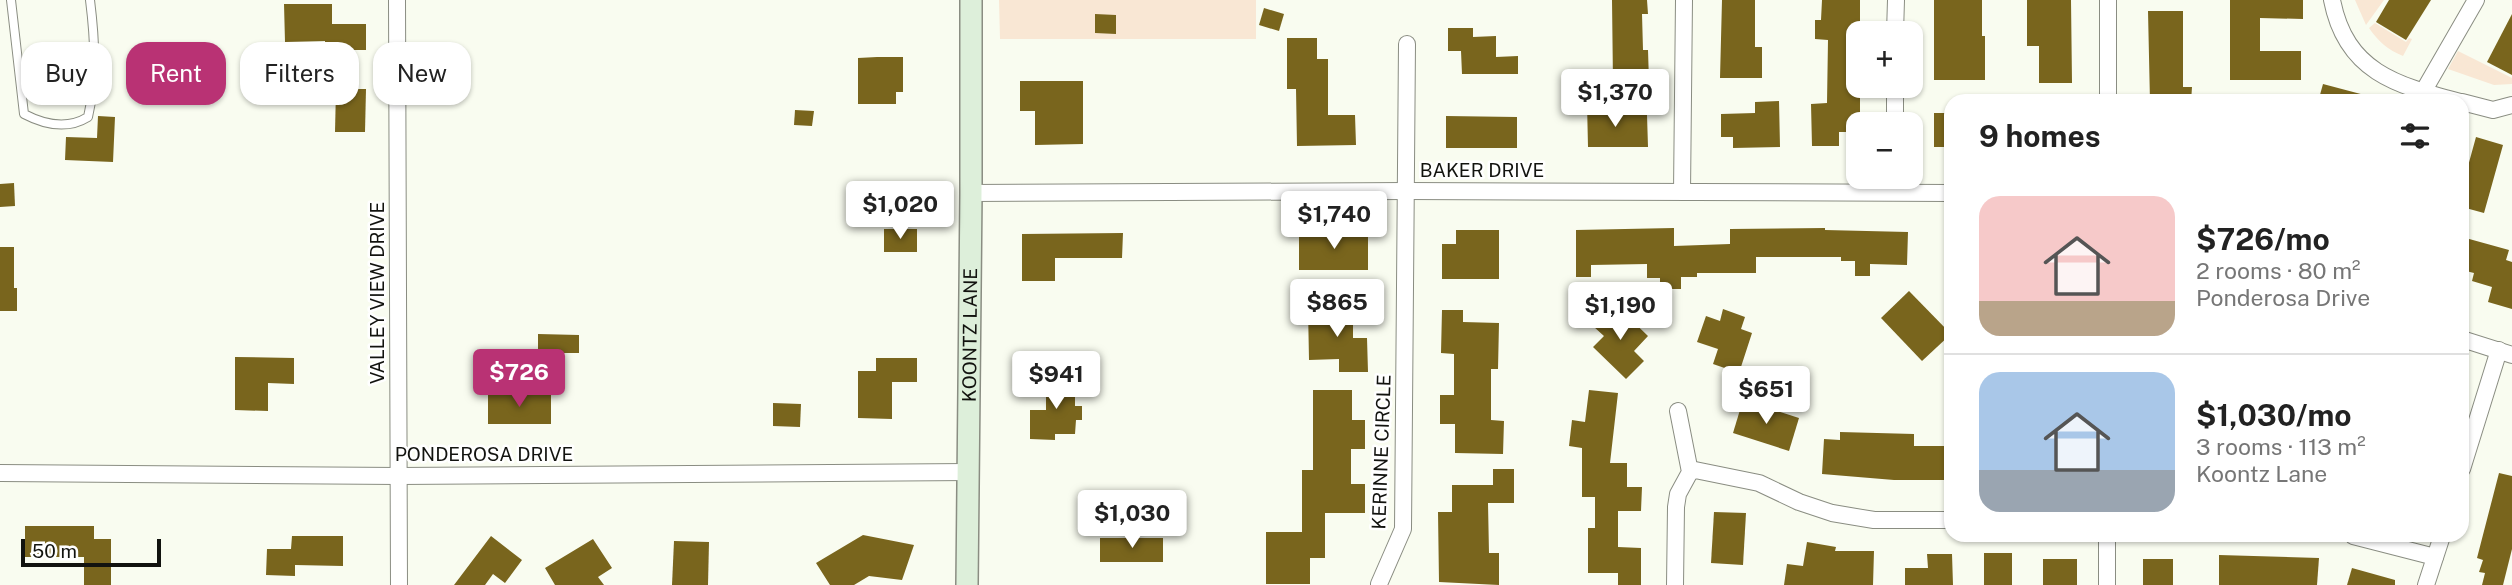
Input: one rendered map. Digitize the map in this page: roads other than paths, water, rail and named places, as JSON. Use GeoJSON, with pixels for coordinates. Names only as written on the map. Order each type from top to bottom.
{"type":"FeatureCollection","features":[{"type":"Feature","properties":{"kind":"street","name":"VALLEY VIEW DRIVE"},"geometry":{"type":"LineString","coordinates":[[397,0],[399,585]]}},
{"type":"Feature","properties":{"kind":"street","name":"KOONTZ LANE"},"geometry":{"type":"LineString","coordinates":[[967,585],[971,0]]}},
{"type":"Feature","properties":{"kind":"street"},"geometry":{"type":"LineString","coordinates":[[1682,192],[1684,0]]}},
{"type":"Feature","properties":{"kind":"street"},"geometry":{"type":"LineString","coordinates":[[1895,21],[1896,0]]}},
{"type":"Feature","properties":{"kind":"street"},"geometry":{"type":"LineString","coordinates":[[2108,0],[2108,94]]}},
{"type":"Feature","properties":{"kind":"street"},"geometry":{"type":"LineString","coordinates":[[2332,0],[2337,25],[2360,61],[2384,76],[2431,94]]}},
{"type":"Feature","properties":{"kind":"street"},"geometry":{"type":"LineString","coordinates":[[2423,92],[2476,0]]}},
{"type":"Feature","properties":{"kind":"street","name":"KERINNE CIRCLE"},"geometry":{"type":"LineString","coordinates":[[1379,584],[1403,529],[1407,44]]}},
{"type":"Feature","properties":{"kind":"street"},"geometry":{"type":"LineString","coordinates":[[2469,104],[2493,110],[2512,105]]}},
{"type":"Feature","properties":{"kind":"street","name":"BAKER DRIVE"},"geometry":{"type":"LineString","coordinates":[[971,193],[1682,192],[1846,186]]}},
{"type":"Feature","properties":{"kind":"street","name":"BAKER DRIVE"},"geometry":{"type":"LineString","coordinates":[[1923,188],[1944,192]]}},
{"type":"Feature","properties":{"kind":"street"},"geometry":{"type":"LineString","coordinates":[[2469,341],[2505,353],[2469,450]]}},
{"type":"Feature","properties":{"kind":"street"},"geometry":{"type":"LineString","coordinates":[[1675,585],[1676,507],[1678,494],[1690,472],[1678,411]]}},
{"type":"Feature","properties":{"kind":"street"},"geometry":{"type":"LineString","coordinates":[[1690,472],[1695,470],[1759,483],[1799,502],[1832,513],[1874,520],[1944,520]]}},
{"type":"Feature","properties":{"kind":"street","name":"PONDEROSA DRIVE"},"geometry":{"type":"LineString","coordinates":[[0,473],[399,476],[969,472]]}},
{"type":"Feature","properties":{"kind":"street"},"geometry":{"type":"LineString","coordinates":[[2107,542],[2107,585]]}},
{"type":"Feature","properties":{"kind":"street"},"geometry":{"type":"LineString","coordinates":[[2376,542],[2435,557]]}},
{"type":"Feature","properties":{"kind":"street"},"geometry":{"type":"LineString","coordinates":[[2426,585],[2440,542]]}},
{"type":"Feature","properties":{"kind":"lane"},"geometry":{"type":"LineString","coordinates":[[12,0],[24,114],[40,122],[75,125],[88,117],[94,90],[94,38],[90,0]]}}]}
